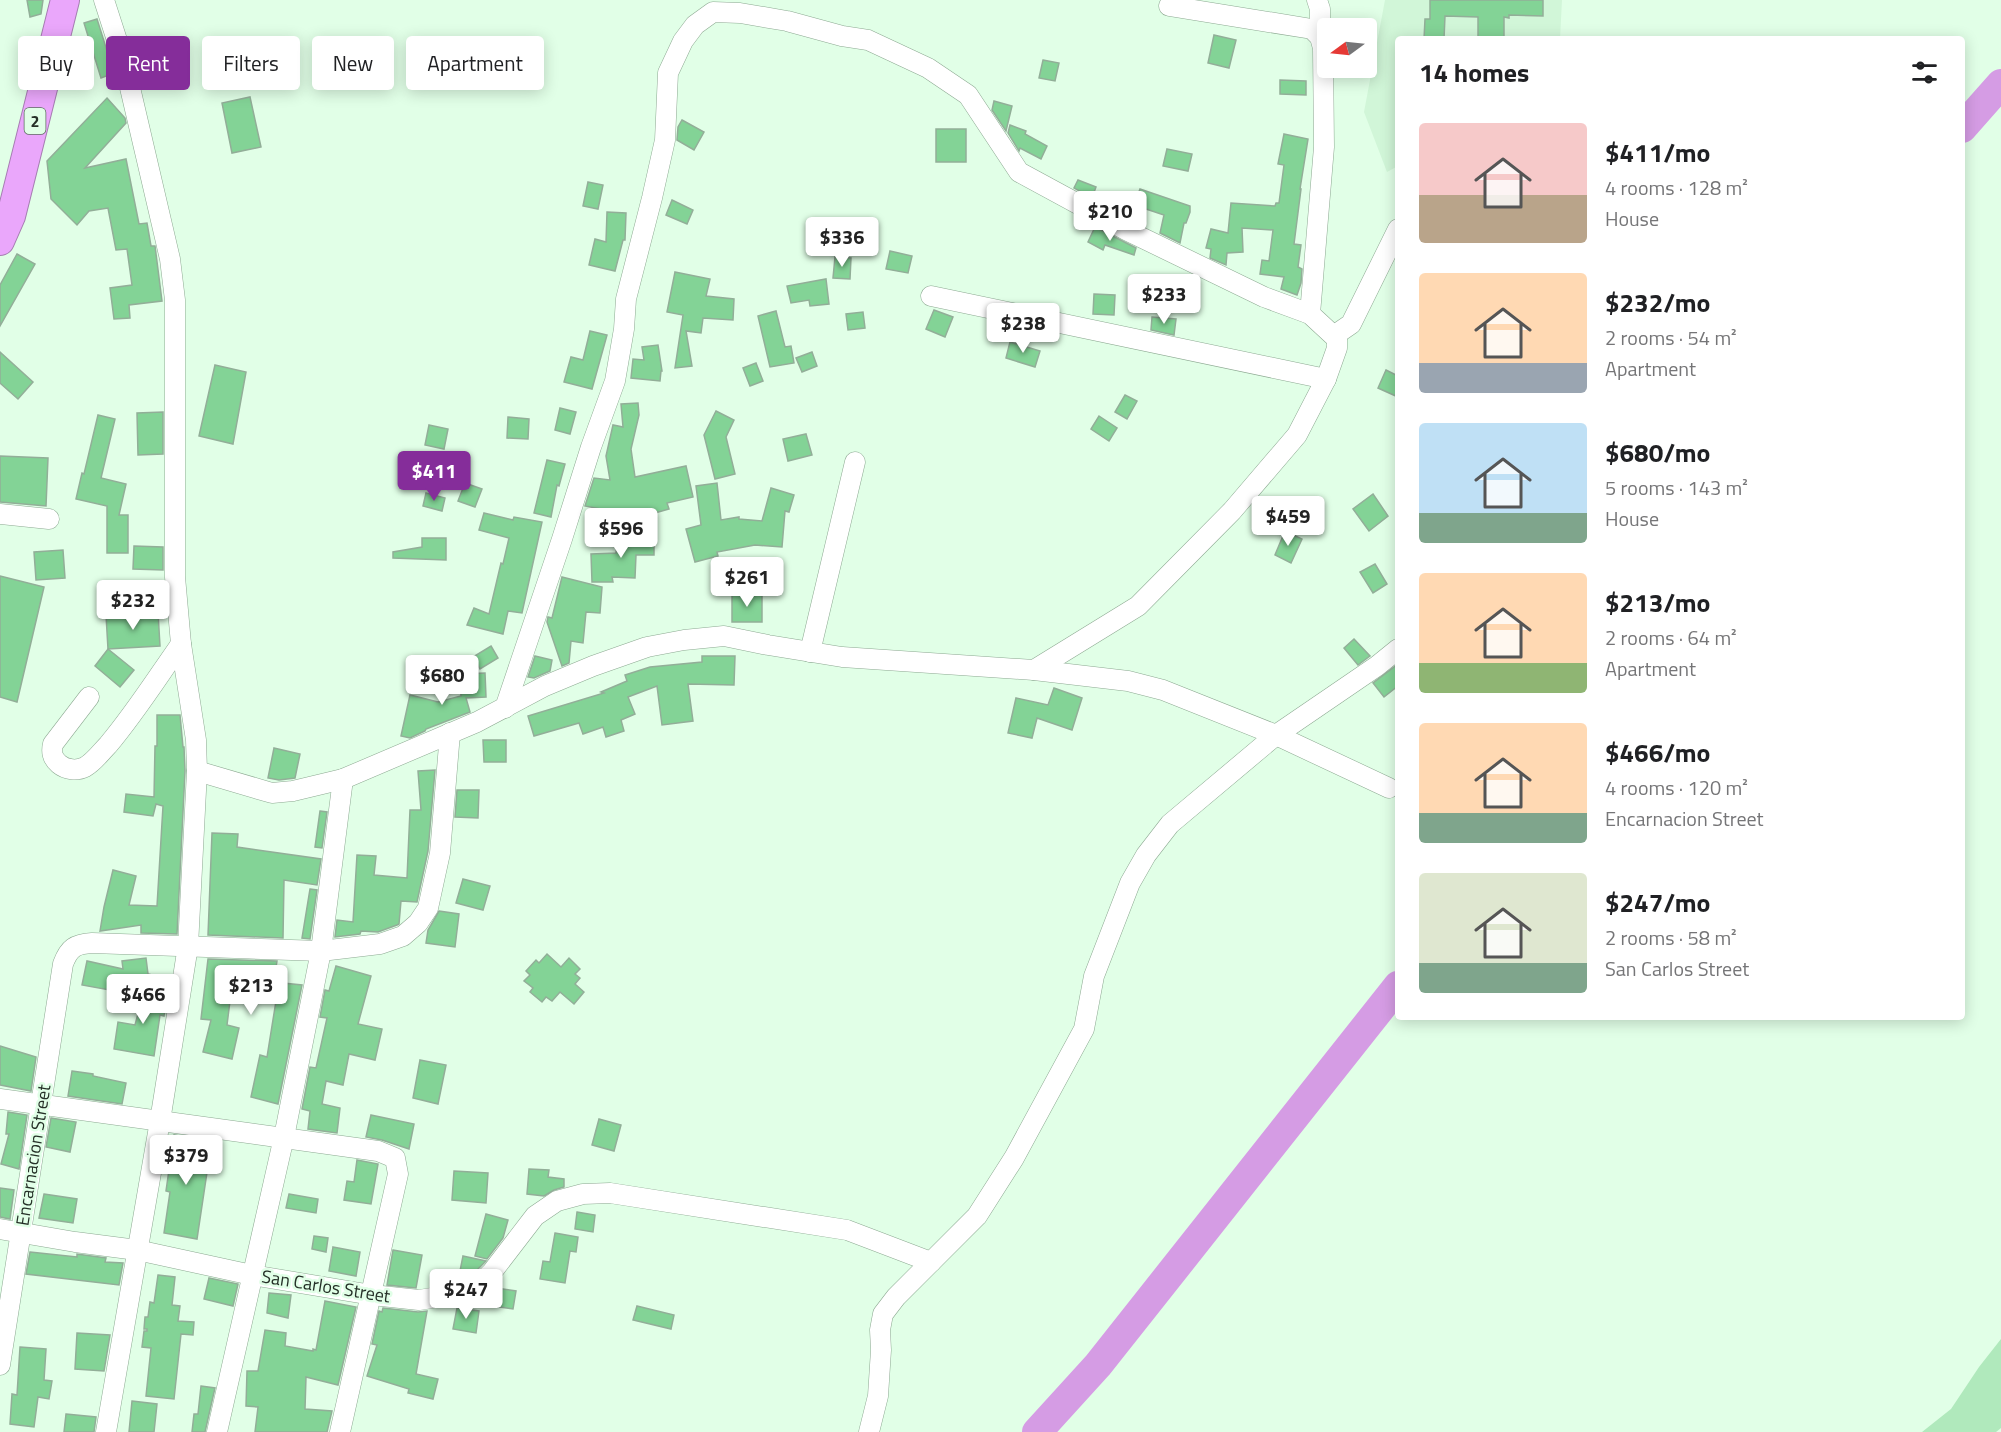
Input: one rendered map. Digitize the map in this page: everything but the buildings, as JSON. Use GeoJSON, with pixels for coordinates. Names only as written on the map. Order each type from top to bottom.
{"type":"FeatureCollection","features":[{"type":"Feature","properties":{"kind":"highway","name":"2"},"geometry":{"type":"LineString","coordinates":[[0,241],[11,216],[65,0]]}},
{"type":"Feature","properties":{"kind":"street"},"geometry":{"type":"LineString","coordinates":[[105,0],[124,62],[170,259],[175,300],[175,577],[181,644],[196,740],[197,771],[188,946],[106,1432]]}},
{"type":"Feature","properties":{"kind":"street"},"geometry":{"type":"LineString","coordinates":[[1317,0],[1320,18]]}},
{"type":"Feature","properties":{"kind":"street"},"geometry":{"type":"LineString","coordinates":[[1169,6],[1312,29],[1317,32]]}},
{"type":"Feature","properties":{"kind":"street"},"geometry":{"type":"LineString","coordinates":[[505,708],[615,381],[624,329],[626,299],[665,140],[668,73],[683,41],[694,25],[713,12],[740,13],[787,21],[842,36],[868,40],[928,68],[968,95],[1018,172],[1126,230],[1264,297],[1310,314],[1335,335],[1337,348],[1326,379],[1297,435],[1232,511],[1138,606],[1034,670]]}},
{"type":"Feature","properties":{"kind":"street"},"geometry":{"type":"LineString","coordinates":[[1310,314],[1324,147],[1323,78]]}},
{"type":"Feature","properties":{"kind":"street"},"geometry":{"type":"LineString","coordinates":[[1335,335],[1351,324],[1395,235]]}},
{"type":"Feature","properties":{"kind":"street"},"geometry":{"type":"LineString","coordinates":[[931,296],[1326,379]]}},
{"type":"Feature","properties":{"kind":"street"},"geometry":{"type":"LineString","coordinates":[[810,652],[855,462]]}},
{"type":"Feature","properties":{"kind":"street"},"geometry":{"type":"LineString","coordinates":[[0,514],[49,519]]}},
{"type":"Feature","properties":{"kind":"street"},"geometry":{"type":"LineString","coordinates":[[197,771],[272,792],[293,791],[343,778],[477,722],[545,686],[593,666],[647,647],[675,641],[724,636],[842,657],[1034,670],[1128,681],[1163,690],[1276,735],[1389,788]]}},
{"type":"Feature","properties":{"kind":"street"},"geometry":{"type":"LineString","coordinates":[[89,697],[53,744],[51,752],[54,758],[65,768],[74,770],[94,761],[118,732],[181,644]]}},
{"type":"Feature","properties":{"kind":"street"},"geometry":{"type":"LineString","coordinates":[[869,1432],[878,1396],[880,1330],[884,1314],[896,1297],[977,1216],[1014,1158],[1084,1029],[1094,976],[1131,883],[1146,855],[1170,824],[1276,735],[1395,651]]}},
{"type":"Feature","properties":{"kind":"street"},"geometry":{"type":"LineString","coordinates":[[188,946],[321,951],[380,944],[403,936],[418,923],[428,908],[440,853],[450,733]]}},
{"type":"Feature","properties":{"kind":"street"},"geometry":{"type":"LineString","coordinates":[[217,1432],[284,1137],[321,951],[343,778]]}},
{"type":"Feature","properties":{"kind":"street","name":"Encarnacion Street"},"geometry":{"type":"LineString","coordinates":[[0,1365],[63,964],[67,953],[80,944],[92,943],[188,946]]}},
{"type":"Feature","properties":{"kind":"street"},"geometry":{"type":"LineString","coordinates":[[0,1099],[378,1151],[395,1158],[398,1174],[340,1432]]}},
{"type":"Feature","properties":{"kind":"street","name":"San Carlos Street"},"geometry":{"type":"LineString","coordinates":[[0,1229],[137,1250],[252,1275],[372,1295],[419,1300],[435,1299],[481,1283],[540,1212],[557,1201],[583,1194],[610,1193],[848,1230],[931,1262]]}},
{"type":"Feature","properties":{"kind":"shaded area"},"geometry":{"type":"Polygon","coordinates":[[[1385,0],[1562,0],[1560,36],[1395,36],[1395,168],[1387,172],[1364,112],[1370,78],[1377,78],[1377,43],[1385,0]]]}},
{"type":"Feature","properties":{"kind":"shaded area"},"geometry":{"type":"Polygon","coordinates":[[[2001,1339],[2001,1428],[1996,1432],[1922,1432],[1951,1409],[2001,1339]]]}},
{"type":"Feature","properties":{"kind":"waterway"},"geometry":{"type":"LineString","coordinates":[[1965,125],[2001,84]]}},
{"type":"Feature","properties":{"kind":"waterway"},"geometry":{"type":"LineString","coordinates":[[1037,1432],[1098,1365],[1395,990]]}}]}
